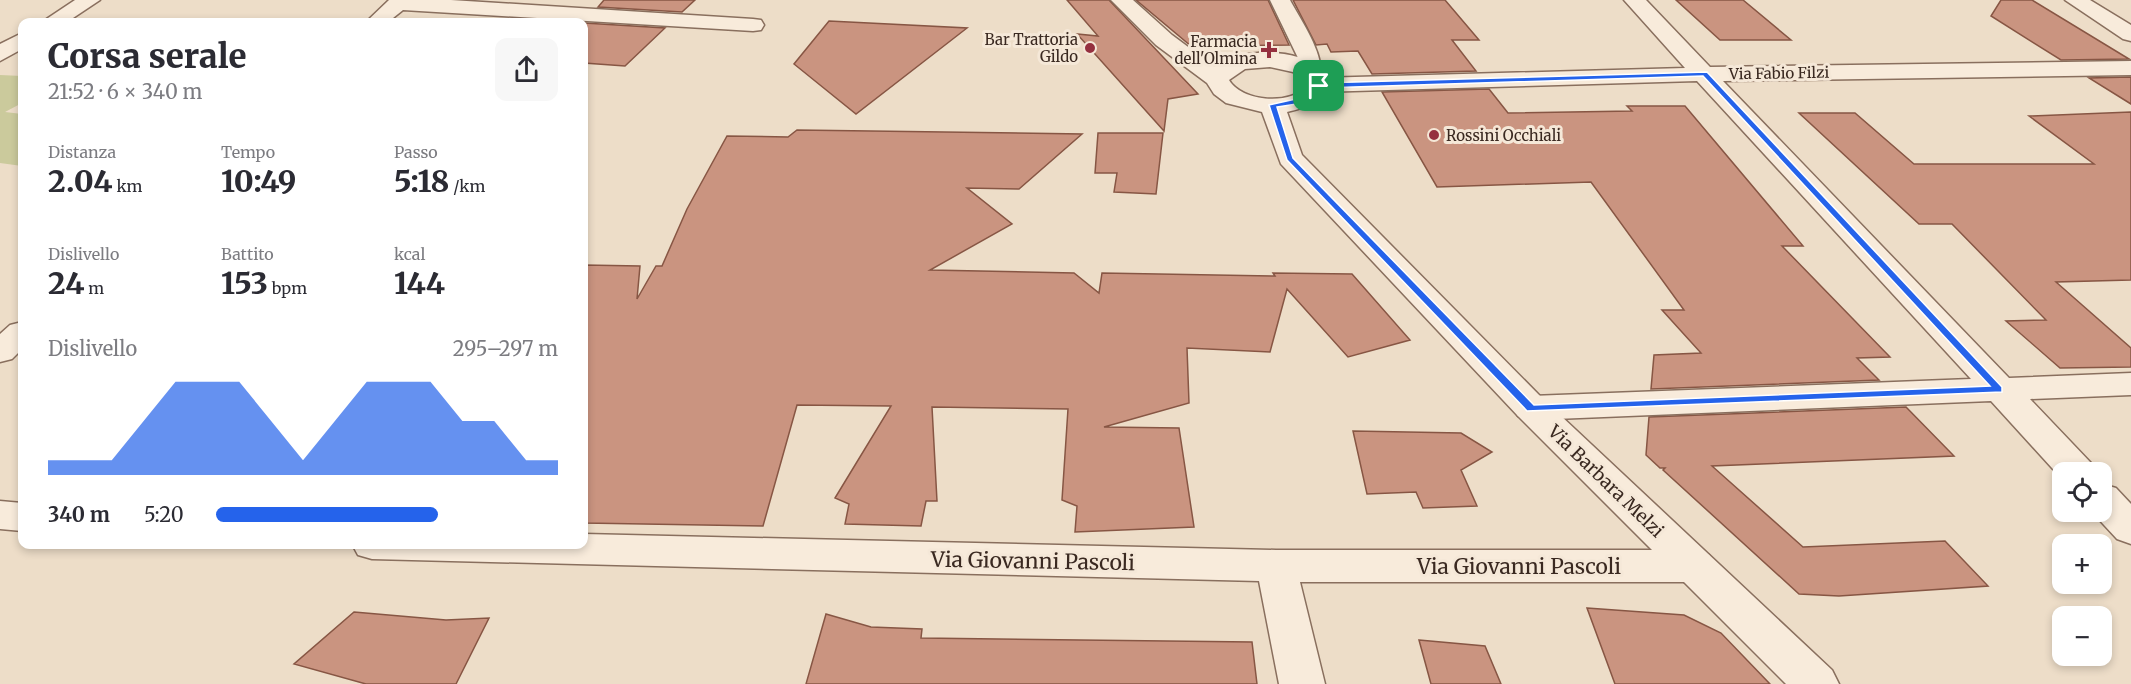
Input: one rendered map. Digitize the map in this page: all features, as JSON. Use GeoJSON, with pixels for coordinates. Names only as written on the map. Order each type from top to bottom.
{"type":"FeatureCollection","features":[{"type":"Feature","properties":{"kind":"street"},"geometry":{"type":"LineString","coordinates":[[60,18],[90,0]]}},
{"type":"Feature","properties":{"kind":"street"},"geometry":{"type":"LineString","coordinates":[[1121,0],[1164,40],[1217,79],[1220,87],[1231,96],[1272,105],[1300,102],[1311,98],[1315,79],[1310,60],[1280,0]]}},
{"type":"Feature","properties":{"kind":"street"},"geometry":{"type":"LineString","coordinates":[[1634,0],[2068,462]]}},
{"type":"Feature","properties":{"kind":"street"},"geometry":{"type":"LineString","coordinates":[[2075,0],[2131,34]]}},
{"type":"Feature","properties":{"kind":"street"},"geometry":{"type":"LineString","coordinates":[[381,18],[400,2],[753,25]]}},
{"type":"Feature","properties":{"kind":"street"},"geometry":{"type":"LineString","coordinates":[[1164,40],[1212,56],[1285,63],[1315,79]]}},
{"type":"Feature","properties":{"kind":"street"},"geometry":{"type":"LineString","coordinates":[[0,54],[18,43]]}},
{"type":"Feature","properties":{"kind":"street"},"geometry":{"type":"LineString","coordinates":[[1217,79],[1228,67],[1256,60]]}},
{"type":"Feature","properties":{"kind":"street","name":"Via Fabio Filzi"},"geometry":{"type":"LineString","coordinates":[[1315,79],[2131,68]]}},
{"type":"Feature","properties":{"kind":"street","name":"Via Barbara Melzi"},"geometry":{"type":"LineString","coordinates":[[1272,105],[1290,158],[1531,408],[1816,684]]}},
{"type":"Feature","properties":{"kind":"street"},"geometry":{"type":"LineString","coordinates":[[0,352],[18,336]]}},
{"type":"Feature","properties":{"kind":"street"},"geometry":{"type":"LineString","coordinates":[[1531,408],[2131,384]]}},
{"type":"Feature","properties":{"kind":"street"},"geometry":{"type":"LineString","coordinates":[[2112,509],[2131,529]]}},
{"type":"Feature","properties":{"kind":"street"},"geometry":{"type":"LineString","coordinates":[[0,515],[18,517]]}},
{"type":"Feature","properties":{"kind":"street","name":"Via Giovanni Pascoli"},"geometry":{"type":"LineString","coordinates":[[577,549],[1276,566],[1694,566]]}},
{"type":"Feature","properties":{"kind":"street"},"geometry":{"type":"LineString","coordinates":[[1276,566],[1302,684]]}},
{"type":"Feature","properties":{"kind":"green space"},"geometry":{"type":"Polygon","coordinates":[[[0,75],[18,76],[18,105],[5,112],[18,114],[18,165],[0,163],[0,75]]]}},
{"type":"Feature","properties":{"kind":"building"},"geometry":{"type":"Polygon","coordinates":[[[604,0],[695,0],[682,12],[598,7],[604,0]]]}},
{"type":"Feature","properties":{"kind":"building"},"geometry":{"type":"Polygon","coordinates":[[[1067,0],[1109,0],[1198,94],[1168,99],[1164,131],[1077,34],[1098,36],[1067,0]]]}},
{"type":"Feature","properties":{"kind":"building"},"geometry":{"type":"Polygon","coordinates":[[[1136,0],[1268,0],[1289,45],[1191,46],[1136,0]]]}},
{"type":"Feature","properties":{"kind":"building"},"geometry":{"type":"Polygon","coordinates":[[[1293,0],[1445,0],[1479,40],[1452,40],[1476,71],[1372,74],[1358,51],[1331,52],[1327,44],[1316,45],[1293,0]]]}},
{"type":"Feature","properties":{"kind":"building"},"geometry":{"type":"Polygon","coordinates":[[[1676,0],[1743,0],[1791,40],[1720,40],[1676,0]]]}},
{"type":"Feature","properties":{"kind":"building"},"geometry":{"type":"Polygon","coordinates":[[[2001,0],[2032,0],[2129,59],[2061,60],[1991,16],[2001,0]]]}},
{"type":"Feature","properties":{"kind":"building"},"geometry":{"type":"Polygon","coordinates":[[[829,21],[967,28],[856,114],[794,64],[829,21]]]}},
{"type":"Feature","properties":{"kind":"building"},"geometry":{"type":"Polygon","coordinates":[[[588,23],[665,28],[625,66],[588,63],[588,23]]]}},
{"type":"Feature","properties":{"kind":"building"},"geometry":{"type":"Polygon","coordinates":[[[2131,77],[2131,104],[2089,78],[2131,77]]]}},
{"type":"Feature","properties":{"kind":"building"},"geometry":{"type":"Polygon","coordinates":[[[1489,89],[1508,113],[1632,111],[1627,106],[1685,106],[1803,246],[1782,246],[1890,357],[1857,358],[1879,380],[1651,389],[1654,355],[1701,353],[1662,310],[1684,310],[1591,182],[1437,187],[1382,92],[1489,89]]]}},
{"type":"Feature","properties":{"kind":"building"},"geometry":{"type":"Polygon","coordinates":[[[2131,112],[2131,280],[2056,282],[2131,348],[2131,367],[2060,368],[2006,321],[2046,320],[1952,224],[1919,224],[1799,113],[1855,113],[1914,164],[2094,164],[2029,116],[2131,112]]]}},
{"type":"Feature","properties":{"kind":"building"},"geometry":{"type":"Polygon","coordinates":[[[797,130],[1082,134],[1019,189],[967,188],[1012,224],[930,270],[1074,273],[1099,293],[1102,273],[1275,276],[1273,273],[1352,274],[1410,340],[1348,357],[1287,289],[1270,352],[1187,348],[1189,403],[1104,427],[1179,428],[1194,527],[1075,532],[1077,506],[1062,500],[1068,409],[932,407],[937,501],[926,501],[921,526],[845,524],[849,504],[835,498],[891,406],[797,405],[763,526],[588,523],[588,265],[640,266],[637,299],[656,266],[662,266],[687,209],[727,136],[788,137],[797,130]]]}},
{"type":"Feature","properties":{"kind":"building"},"geometry":{"type":"Polygon","coordinates":[[[1098,133],[1163,133],[1156,194],[1114,192],[1117,173],[1095,173],[1098,133]]]}},
{"type":"Feature","properties":{"kind":"building"},"geometry":{"type":"Polygon","coordinates":[[[1906,407],[1954,456],[1712,466],[1803,547],[1945,541],[1988,586],[1839,596],[1799,594],[1663,470],[1665,468],[1660,468],[1646,455],[1649,417],[1906,407]]]}},
{"type":"Feature","properties":{"kind":"building"},"geometry":{"type":"Polygon","coordinates":[[[1353,431],[1461,433],[1492,452],[1461,470],[1477,506],[1423,508],[1416,492],[1367,494],[1353,431]]]}},
{"type":"Feature","properties":{"kind":"building"},"geometry":{"type":"Polygon","coordinates":[[[1587,608],[1684,615],[1721,633],[1770,684],[1615,684],[1587,608]]]}},
{"type":"Feature","properties":{"kind":"building"},"geometry":{"type":"Polygon","coordinates":[[[354,612],[446,620],[489,618],[456,684],[366,684],[294,664],[354,612]]]}},
{"type":"Feature","properties":{"kind":"building"},"geometry":{"type":"Polygon","coordinates":[[[826,614],[871,627],[922,629],[921,638],[1252,642],[1257,684],[806,684],[826,614]]]}},
{"type":"Feature","properties":{"kind":"building"},"geometry":{"type":"Polygon","coordinates":[[[1419,640],[1485,646],[1501,684],[1431,684],[1419,640]]]}},
{"type":"Feature","properties":{"kind":"place","name":"Bar Trattoria Gildo"},"geometry":{"type":"Point","coordinates":[1090,48]}},
{"type":"Feature","properties":{"kind":"place","name":"Farmacia dell'Olmina"},"geometry":{"type":"Point","coordinates":[1269,50]}},
{"type":"Feature","properties":{"kind":"place","name":"Rossini Occhiali"},"geometry":{"type":"Point","coordinates":[1434,135]}},
{"type":"Feature","properties":{"kind":"route"},"geometry":{"type":"LineString","coordinates":[[1705,74],[1999,389],[1531,408],[1290,158],[1272,105],[1300,102],[1311,98],[1319,86],[1705,74]]}}]}
